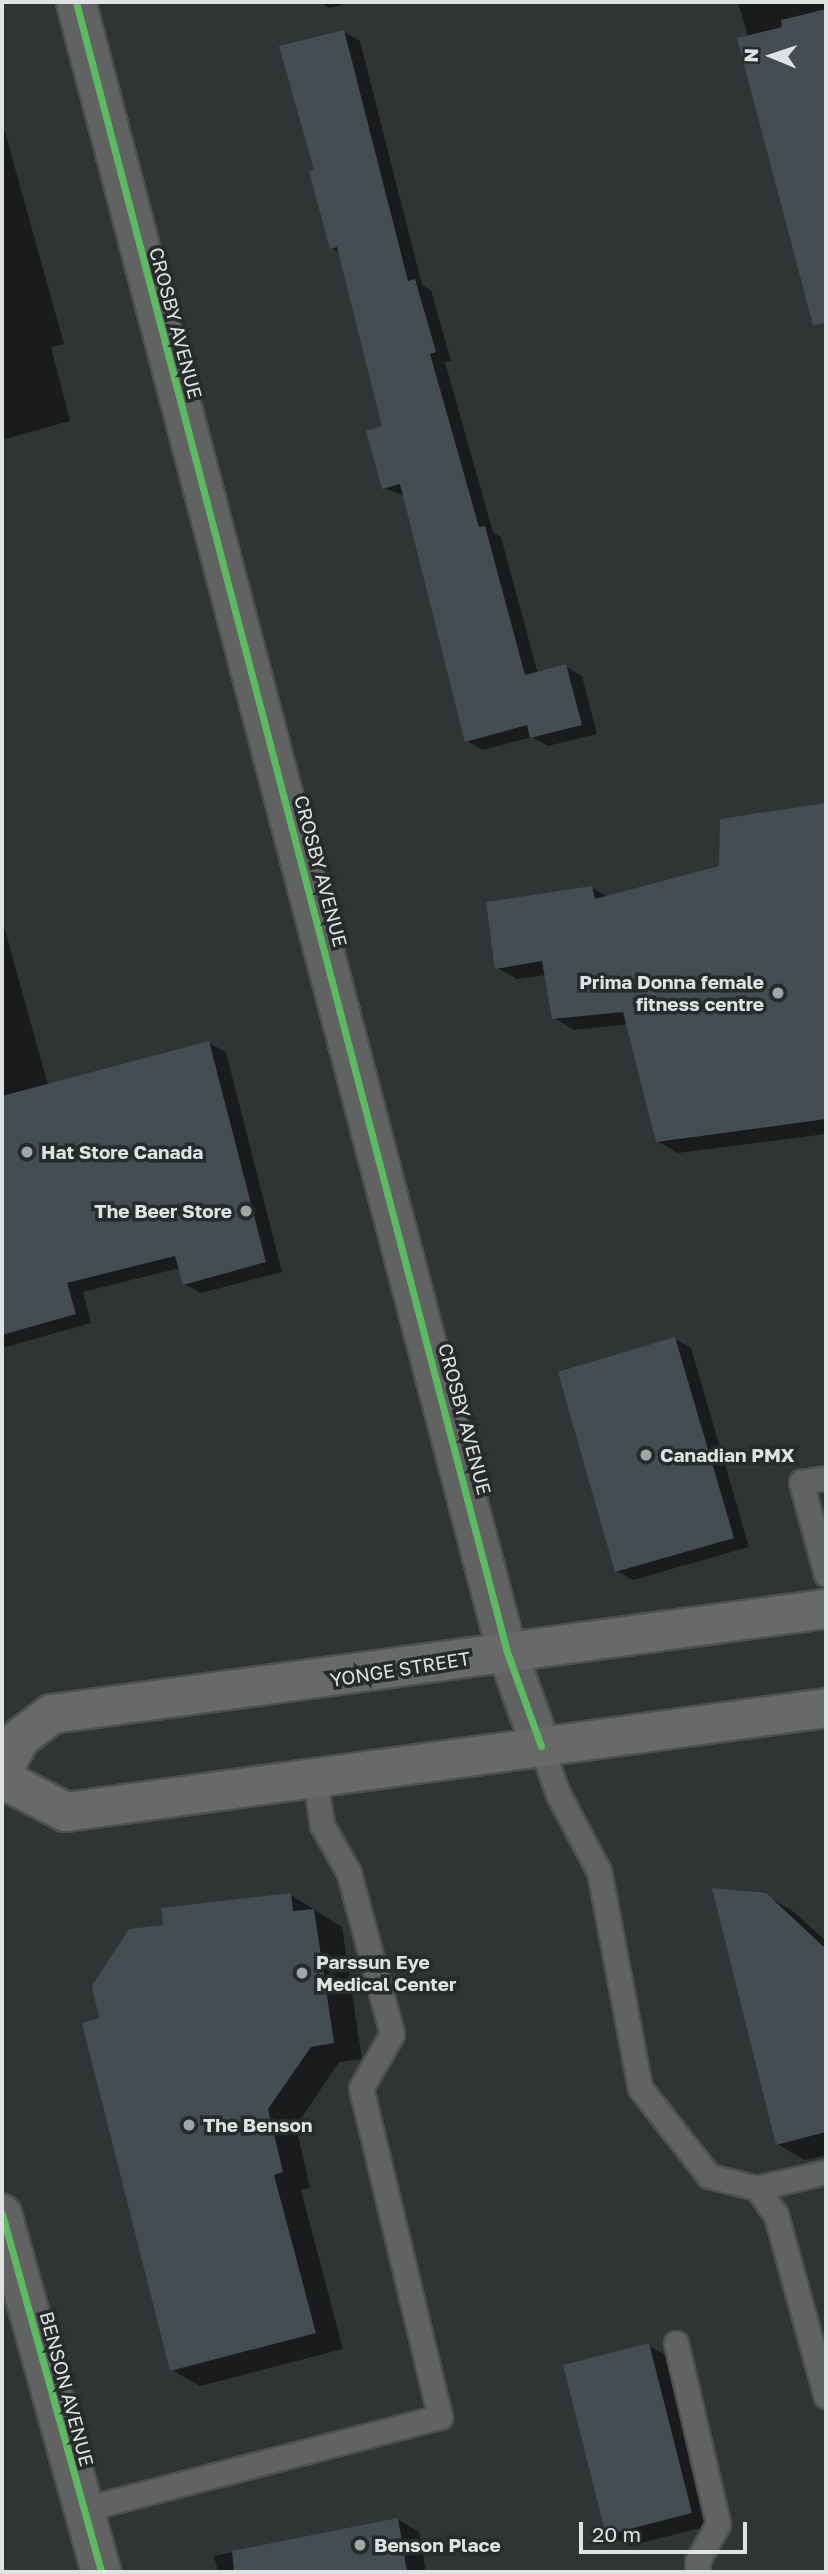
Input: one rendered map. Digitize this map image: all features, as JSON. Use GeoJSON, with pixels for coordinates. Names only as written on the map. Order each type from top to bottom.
{"type":"FeatureCollection","features":[{"type":"Feature","properties":{"kind":"main road","name":"YONGE STREET"},"geometry":{"type":"LineString","coordinates":[[2,1772],[20,1738],[52,1714],[400,1671],[507,1651],[826,1609]]}},
{"type":"Feature","properties":{"kind":"main road"},"geometry":{"type":"LineString","coordinates":[[2,1779],[66,1812],[826,1708]]}},
{"type":"Feature","properties":{"kind":"street","name":"CROSBY AVENUE"},"geometry":{"type":"LineString","coordinates":[[76,2],[507,1651],[541,1746]]}},
{"type":"Feature","properties":{"kind":"street","name":"BENSON AVENUE"},"geometry":{"type":"LineString","coordinates":[[2,2214],[101,2572]]}},
{"type":"Feature","properties":{"kind":"lane"},"geometry":{"type":"LineString","coordinates":[[826,1478],[802,1482],[826,1574]]}},
{"type":"Feature","properties":{"kind":"lane"},"geometry":{"type":"LineString","coordinates":[[541,1746],[558,1794],[599,1871],[640,2088],[709,2176],[757,2188],[826,2172]]}},
{"type":"Feature","properties":{"kind":"lane"},"geometry":{"type":"LineString","coordinates":[[84,2509],[440,2417],[361,2088],[392,2034],[349,1873],[322,1825],[315,1778]]}},
{"type":"Feature","properties":{"kind":"lane"},"geometry":{"type":"LineString","coordinates":[[757,2188],[776,2215],[826,2396]]}},
{"type":"Feature","properties":{"kind":"lane"},"geometry":{"type":"LineString","coordinates":[[676,2343],[718,2524],[697,2562],[698,2572]]}},
{"type":"Feature","properties":{"kind":"building"},"geometry":{"type":"Polygon","coordinates":[[[826,9],[826,323],[813,325],[737,38],[782,27],[781,20],[826,9]]]}},
{"type":"Feature","properties":{"kind":"building"},"geometry":{"type":"Polygon","coordinates":[[[344,30],[408,281],[415,279],[436,352],[430,354],[479,527],[485,526],[525,675],[566,664],[582,725],[530,738],[527,725],[465,742],[400,484],[382,489],[366,431],[382,426],[337,247],[330,249],[309,171],[314,170],[279,46],[344,30]]]}},
{"type":"Feature","properties":{"kind":"building"},"geometry":{"type":"Polygon","coordinates":[[[826,803],[826,1119],[656,1142],[623,1012],[552,1019],[542,961],[495,969],[486,902],[592,886],[595,899],[719,866],[720,819],[826,803]]]}},
{"type":"Feature","properties":{"kind":"building"},"geometry":{"type":"Polygon","coordinates":[[[209,1041],[266,1262],[183,1285],[175,1256],[67,1283],[76,1314],[2,1335],[2,1096],[209,1041]]]}},
{"type":"Feature","properties":{"kind":"building","name":"Canadian PMX"},"geometry":{"type":"Polygon","coordinates":[[[675,1337],[734,1538],[615,1572],[558,1372],[675,1337]]]}},
{"type":"Feature","properties":{"kind":"building"},"geometry":{"type":"Polygon","coordinates":[[[712,1888],[766,1893],[826,1949],[826,2132],[776,2145],[712,1888]]]}},
{"type":"Feature","properties":{"kind":"building","name":"The Benson"},"geometry":{"type":"Polygon","coordinates":[[[291,1893],[293,1911],[314,1909],[334,2043],[311,2047],[268,2109],[283,2172],[274,2175],[316,2333],[170,2371],[82,2023],[99,2018],[92,1986],[129,1929],[163,1925],[161,1908],[291,1893]]]}},
{"type":"Feature","properties":{"kind":"building"},"geometry":{"type":"Polygon","coordinates":[[[649,2343],[692,2513],[606,2535],[563,2365],[649,2343]]]}},
{"type":"Feature","properties":{"kind":"building","name":"Benson Place"},"geometry":{"type":"Polygon","coordinates":[[[398,2518],[407,2572],[234,2572],[232,2551],[398,2518]]]}},
{"type":"Feature","properties":{"kind":"cycle path"},"geometry":{"type":"LineString","coordinates":[[76,2],[507,1652],[541,1746]]}},
{"type":"Feature","properties":{"kind":"cycle path"},"geometry":{"type":"LineString","coordinates":[[2,2214],[101,2572]]}},
{"type":"Feature","properties":{"kind":"place","name":"Prima Donna female fitness centre"},"geometry":{"type":"Point","coordinates":[778,993]}},
{"type":"Feature","properties":{"kind":"place","name":"Hat Store Canada"},"geometry":{"type":"Point","coordinates":[27,1152]}},
{"type":"Feature","properties":{"kind":"place","name":"The Beer Store"},"geometry":{"type":"Point","coordinates":[246,1211]}},
{"type":"Feature","properties":{"kind":"place","name":"Canadian PMX"},"geometry":{"type":"Point","coordinates":[646,1455]}},
{"type":"Feature","properties":{"kind":"place","name":"Parssun Eye Medical Center"},"geometry":{"type":"Point","coordinates":[302,1973]}},
{"type":"Feature","properties":{"kind":"place","name":"The Benson"},"geometry":{"type":"Point","coordinates":[189,2125]}},
{"type":"Feature","properties":{"kind":"place","name":"Benson Place"},"geometry":{"type":"Point","coordinates":[360,2545]}}]}
